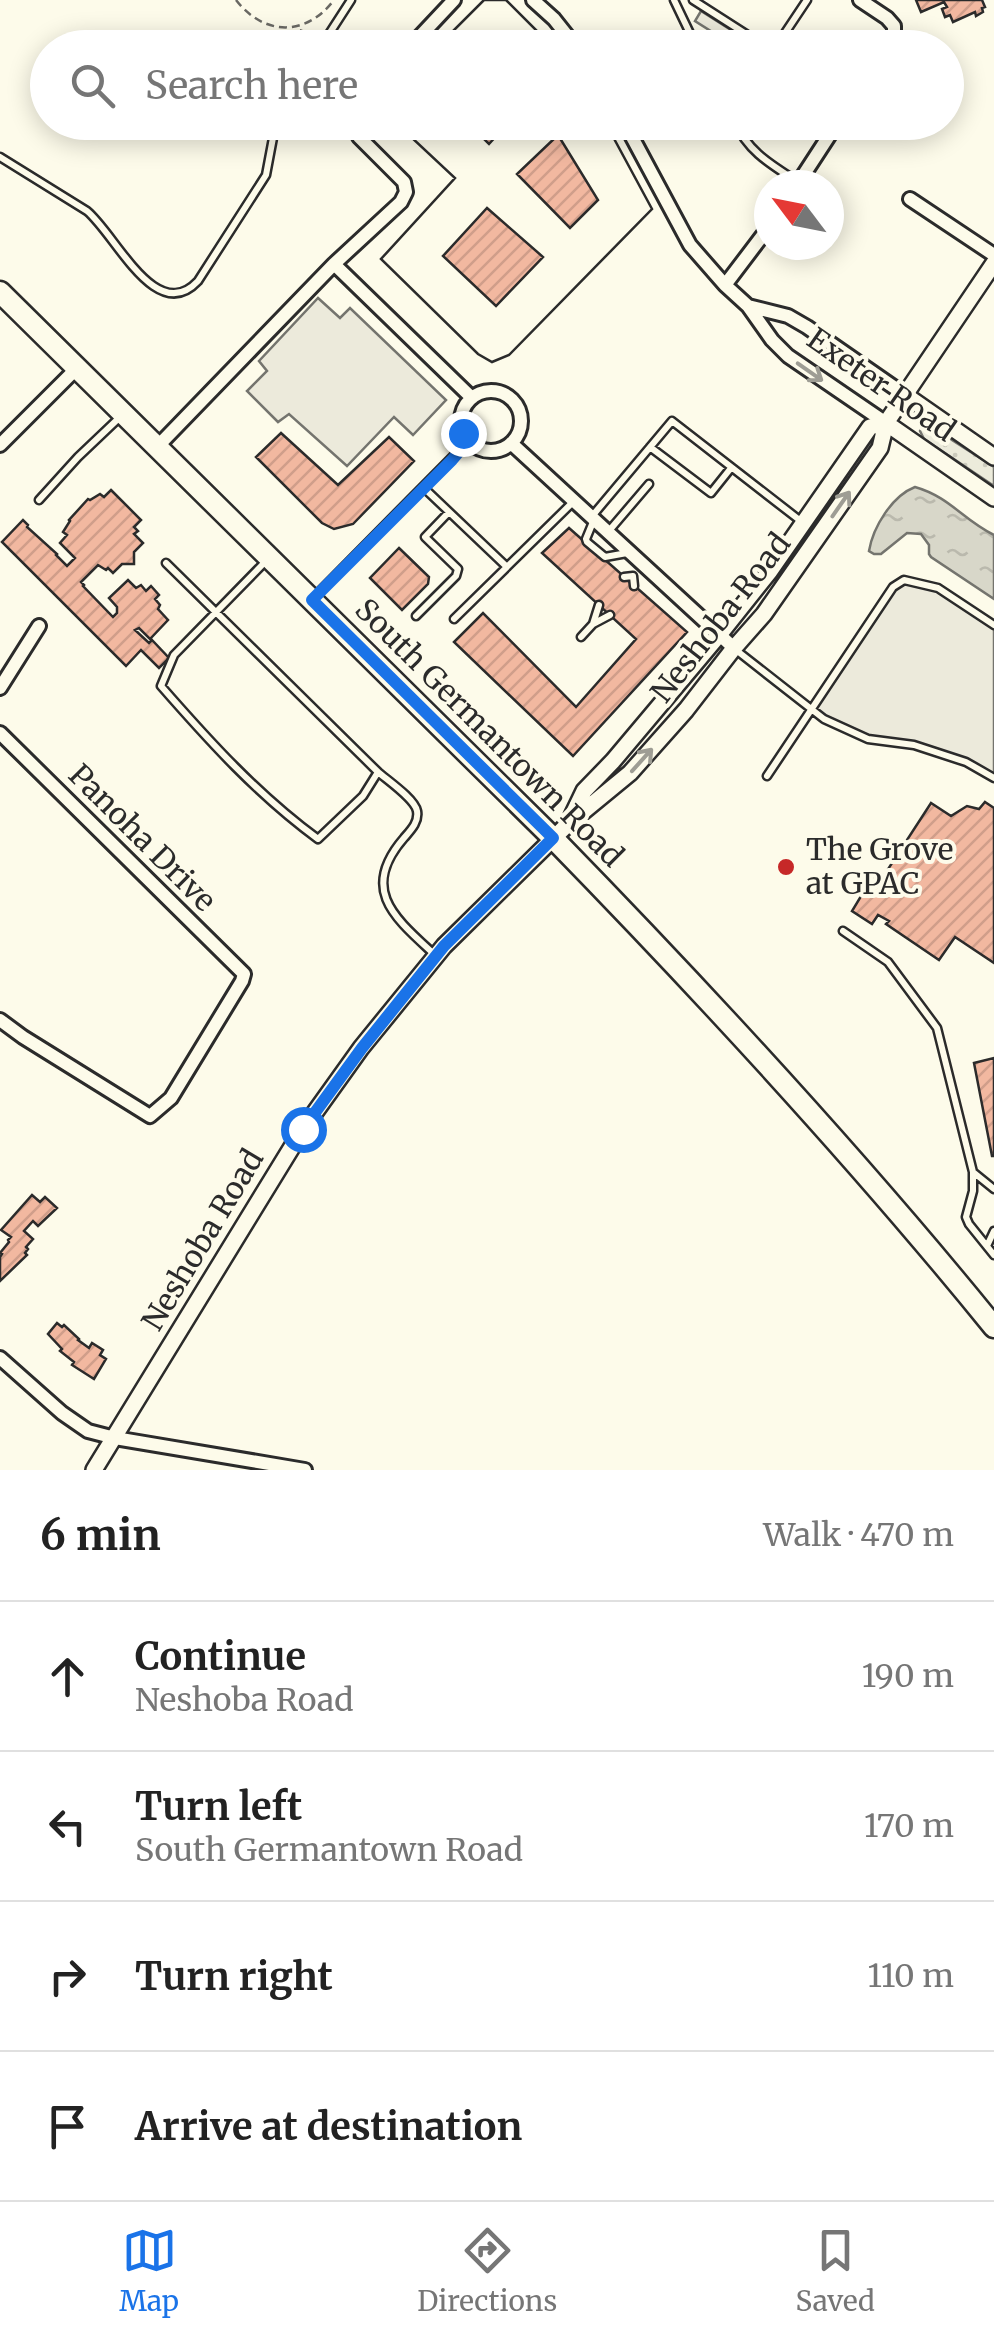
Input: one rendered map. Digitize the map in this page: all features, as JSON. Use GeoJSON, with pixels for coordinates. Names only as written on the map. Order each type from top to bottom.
{"type":"FeatureCollection","features":[{"type":"Feature","properties":{"kind":"main road","name":"South Germantown Road"},"geometry":{"type":"LineString","coordinates":[[0,292],[312,600],[561,831],[633,919],[849,1157],[994,1328]]}},
{"type":"Feature","properties":{"kind":"street"},"geometry":{"type":"LineString","coordinates":[[426,30],[454,0]]}},
{"type":"Feature","properties":{"kind":"street"},"geometry":{"type":"LineString","coordinates":[[534,0],[563,30]]}},
{"type":"Feature","properties":{"kind":"street"},"geometry":{"type":"LineString","coordinates":[[860,0],[887,18],[894,30]]}},
{"type":"Feature","properties":{"kind":"street"},"geometry":{"type":"LineString","coordinates":[[157,446],[334,264],[401,202],[406,192],[404,182],[361,140]]}},
{"type":"Feature","properties":{"kind":"street","name":"Exeter Road"},"geometry":{"type":"LineString","coordinates":[[634,140],[690,244],[788,356],[994,498]]}},
{"type":"Feature","properties":{"kind":"street"},"geometry":{"type":"LineString","coordinates":[[806,170],[826,140]]}},
{"type":"Feature","properties":{"kind":"street"},"geometry":{"type":"LineString","coordinates":[[910,199],[994,254]]}},
{"type":"Feature","properties":{"kind":"street"},"geometry":{"type":"LineString","coordinates":[[725,285],[754,247]]}},
{"type":"Feature","properties":{"kind":"street","name":"Neshoba Road"},"geometry":{"type":"LineString","coordinates":[[94,1470],[303,1129],[362,1048],[436,956],[561,831],[630,772],[764,614],[880,448],[886,423],[994,263]]}},
{"type":"Feature","properties":{"kind":"street"},"geometry":{"type":"LineString","coordinates":[[334,264],[472,398]]}},
{"type":"Feature","properties":{"kind":"street","name":"Exeter Road"},"geometry":{"type":"LineString","coordinates":[[748,306],[788,316],[808,327],[994,457]]}},
{"type":"Feature","properties":{"kind":"street"},"geometry":{"type":"LineString","coordinates":[[0,445],[77,368]]}},
{"type":"Feature","properties":{"kind":"street"},"geometry":{"type":"LineString","coordinates":[[487,391],[512,398],[521,416],[521,426],[511,444],[494,451],[468,441],[461,424],[472,398],[487,391]]}},
{"type":"Feature","properties":{"kind":"street","name":"Neshoba Road"},"geometry":{"type":"LineString","coordinates":[[561,831],[584,791],[720,635],[770,571],[870,427],[886,423]]}},
{"type":"Feature","properties":{"kind":"street"},"geometry":{"type":"LineString","coordinates":[[511,444],[628,553],[638,571],[734,648]]}},
{"type":"Feature","properties":{"kind":"street"},"geometry":{"type":"LineString","coordinates":[[0,688],[39,626]]}},
{"type":"Feature","properties":{"kind":"street","name":"Panoha Drive"},"geometry":{"type":"LineString","coordinates":[[0,734],[244,974],[170,1098],[150,1116],[0,1020]]}},
{"type":"Feature","properties":{"kind":"street"},"geometry":{"type":"LineString","coordinates":[[0,1358],[88,1431],[305,1470]]}},
{"type":"Feature","properties":{"kind":"lane"},"geometry":{"type":"LineString","coordinates":[[332,30],[351,0]]}},
{"type":"Feature","properties":{"kind":"lane"},"geometry":{"type":"LineString","coordinates":[[674,0],[688,30]]}},
{"type":"Feature","properties":{"kind":"lane"},"geometry":{"type":"LineString","coordinates":[[694,0],[743,30]]}},
{"type":"Feature","properties":{"kind":"lane"},"geometry":{"type":"LineString","coordinates":[[785,30],[807,0]]}},
{"type":"Feature","properties":{"kind":"lane"},"geometry":{"type":"LineString","coordinates":[[0,156],[87,211],[144,279],[174,296],[184,294],[198,282],[266,175],[273,140]]}},
{"type":"Feature","properties":{"kind":"lane"},"geometry":{"type":"LineString","coordinates":[[744,140],[757,156],[777,170]]}},
{"type":"Feature","properties":{"kind":"lane"},"geometry":{"type":"LineString","coordinates":[[40,500],[124,414]]}},
{"type":"Feature","properties":{"kind":"lane"},"geometry":{"type":"LineString","coordinates":[[628,553],[605,557],[587,542],[592,519],[672,421],[803,523]]}},
{"type":"Feature","properties":{"kind":"lane"},"geometry":{"type":"LineString","coordinates":[[312,600],[468,441]]}},
{"type":"Feature","properties":{"kind":"lane"},"geometry":{"type":"LineString","coordinates":[[650,447],[712,494],[732,468]]}},
{"type":"Feature","properties":{"kind":"lane"},"geometry":{"type":"LineString","coordinates":[[607,533],[649,484]]}},
{"type":"Feature","properties":{"kind":"lane"},"geometry":{"type":"LineString","coordinates":[[424,488],[507,567]]}},
{"type":"Feature","properties":{"kind":"lane"},"geometry":{"type":"LineString","coordinates":[[454,619],[573,502]]}},
{"type":"Feature","properties":{"kind":"lane"},"geometry":{"type":"LineString","coordinates":[[416,616],[456,576],[458,569],[425,537],[449,512]]}},
{"type":"Feature","properties":{"kind":"lane"},"geometry":{"type":"LineString","coordinates":[[269,557],[174,655],[161,686],[228,762],[286,816],[318,839],[363,796],[378,772]]}},
{"type":"Feature","properties":{"kind":"lane"},"geometry":{"type":"LineString","coordinates":[[166,562],[415,805],[418,815],[414,826],[391,853],[384,869],[384,898],[398,920],[436,956]]}},
{"type":"Feature","properties":{"kind":"lane"},"geometry":{"type":"LineString","coordinates":[[624,576],[638,571]]}},
{"type":"Feature","properties":{"kind":"lane"},"geometry":{"type":"LineString","coordinates":[[634,586],[638,571]]}},
{"type":"Feature","properties":{"kind":"lane"},"geometry":{"type":"LineString","coordinates":[[767,776],[892,586],[904,580],[938,588],[994,625]]}},
{"type":"Feature","properties":{"kind":"lane"},"geometry":{"type":"LineString","coordinates":[[593,624],[599,605]]}},
{"type":"Feature","properties":{"kind":"lane"},"geometry":{"type":"LineString","coordinates":[[580,638],[593,624],[610,615]]}},
{"type":"Feature","properties":{"kind":"lane"},"geometry":{"type":"LineString","coordinates":[[734,648],[836,726],[868,740],[914,745],[992,774]]}},
{"type":"Feature","properties":{"kind":"lane"},"geometry":{"type":"LineString","coordinates":[[842,932],[888,962],[937,1028],[973,1172],[974,1192],[966,1217],[994,1255]]}},
{"type":"Feature","properties":{"kind":"lane"},"geometry":{"type":"LineString","coordinates":[[973,1172],[994,1189]]}},
{"type":"Feature","properties":{"kind":"lane"},"geometry":{"type":"LineString","coordinates":[[987,1246],[994,1231]]}},
{"type":"Feature","properties":{"kind":"path"},"geometry":{"type":"LineString","coordinates":[[236,0],[263,24],[282,27],[302,25],[325,12],[334,0]]}},
{"type":"Feature","properties":{"kind":"path"},"geometry":{"type":"LineString","coordinates":[[301,30],[302,25]]}},
{"type":"Feature","properties":{"kind":"shaded area"},"geometry":{"type":"Polygon","coordinates":[[[701,11],[731,30],[709,30],[695,21],[701,11]]]}},
{"type":"Feature","properties":{"kind":"shaded area"},"geometry":{"type":"Polygon","coordinates":[[[318,298],[340,318],[350,308],[446,400],[413,435],[394,417],[347,466],[289,414],[278,422],[247,391],[267,371],[259,361],[318,298]]]}},
{"type":"Feature","properties":{"kind":"shaded area"},"geometry":{"type":"Polygon","coordinates":[[[927,424],[994,467],[994,486],[924,439],[920,431],[927,424]]]}},
{"type":"Feature","properties":{"kind":"shaded area"},"geometry":{"type":"Polygon","coordinates":[[[904,580],[938,588],[994,625],[994,778],[966,762],[914,745],[868,739],[811,709],[893,587],[904,580]]]}},
{"type":"Feature","properties":{"kind":"water"},"geometry":{"type":"Polygon","coordinates":[[[915,487],[938,497],[994,535],[994,599],[931,557],[921,534],[907,533],[881,554],[869,551],[885,513],[915,487]]]}},
{"type":"Feature","properties":{"kind":"building"},"geometry":{"type":"Polygon","coordinates":[[[484,0],[506,0],[536,30],[454,30],[484,0]]]}},
{"type":"Feature","properties":{"kind":"building"},"geometry":{"type":"Polygon","coordinates":[[[484,0],[506,0],[536,30],[454,30],[484,0]]]}},
{"type":"Feature","properties":{"kind":"building"},"geometry":{"type":"Polygon","coordinates":[[[916,0],[982,0],[985,7],[976,16],[975,12],[953,22],[950,15],[945,17],[944,2],[921,12],[916,0]]]}},
{"type":"Feature","properties":{"kind":"building"},"geometry":{"type":"Polygon","coordinates":[[[414,140],[485,140],[489,144],[493,140],[553,140],[517,174],[570,228],[598,200],[561,140],[615,140],[652,209],[509,355],[492,362],[478,354],[381,259],[455,178],[414,140]],[[487,208],[443,256],[496,306],[543,257],[487,208]]]}},
{"type":"Feature","properties":{"kind":"building"},"geometry":{"type":"Polygon","coordinates":[[[414,140],[615,140],[652,209],[509,355],[492,362],[478,354],[381,259],[455,178],[414,140]]]}},
{"type":"Feature","properties":{"kind":"building"},"geometry":{"type":"Polygon","coordinates":[[[281,433],[338,485],[389,437],[414,461],[353,524],[334,529],[322,523],[256,457],[281,433]]]}},
{"type":"Feature","properties":{"kind":"building"},"geometry":{"type":"Polygon","coordinates":[[[111,490],[141,520],[134,527],[138,531],[134,534],[143,543],[134,552],[134,564],[122,564],[113,573],[98,565],[81,582],[113,617],[117,607],[109,598],[128,580],[146,591],[151,586],[159,595],[155,599],[160,605],[158,609],[168,620],[150,639],[139,628],[135,630],[149,643],[152,640],[169,658],[159,668],[141,650],[126,666],[2,542],[23,520],[67,566],[75,558],[60,543],[67,535],[63,532],[69,520],[88,499],[100,494],[104,497],[111,490]]]}},
{"type":"Feature","properties":{"kind":"building"},"geometry":{"type":"Polygon","coordinates":[[[569,528],[687,632],[573,756],[454,642],[483,613],[576,707],[636,639],[542,553],[569,528]]]}},
{"type":"Feature","properties":{"kind":"building"},"geometry":{"type":"Polygon","coordinates":[[[399,548],[429,577],[428,584],[402,610],[370,578],[399,548]]]}},
{"type":"Feature","properties":{"kind":"building"},"geometry":{"type":"Polygon","coordinates":[[[985,802],[994,808],[994,963],[955,937],[939,960],[886,924],[889,921],[878,915],[872,924],[852,911],[875,873],[883,877],[931,803],[951,816],[967,806],[979,809],[985,802]]]}},
{"type":"Feature","properties":{"kind":"building"},"geometry":{"type":"Polygon","coordinates":[[[994,1058],[994,1156],[992,1156],[974,1063],[994,1058]]]}},
{"type":"Feature","properties":{"kind":"building"},"geometry":{"type":"Polygon","coordinates":[[[32,1195],[40,1202],[45,1197],[57,1208],[38,1226],[33,1221],[24,1231],[33,1239],[26,1247],[27,1255],[0,1281],[0,1253],[11,1237],[1,1230],[32,1195]]]}},
{"type":"Feature","properties":{"kind":"building"},"geometry":{"type":"Polygon","coordinates":[[[57,1323],[89,1348],[92,1343],[103,1350],[100,1355],[106,1359],[94,1379],[72,1365],[74,1362],[48,1334],[57,1323]]]}},
{"type":"Feature","properties":{"kind":"place","name":"The Grove at GPAC"},"geometry":{"type":"Point","coordinates":[786,867]}},
{"type":"Feature","properties":{"kind":"route"},"geometry":{"type":"LineString","coordinates":[[303,1129],[336,1081],[444,946],[553,838],[312,600],[452,460],[468,441],[463,433]]}}]}
